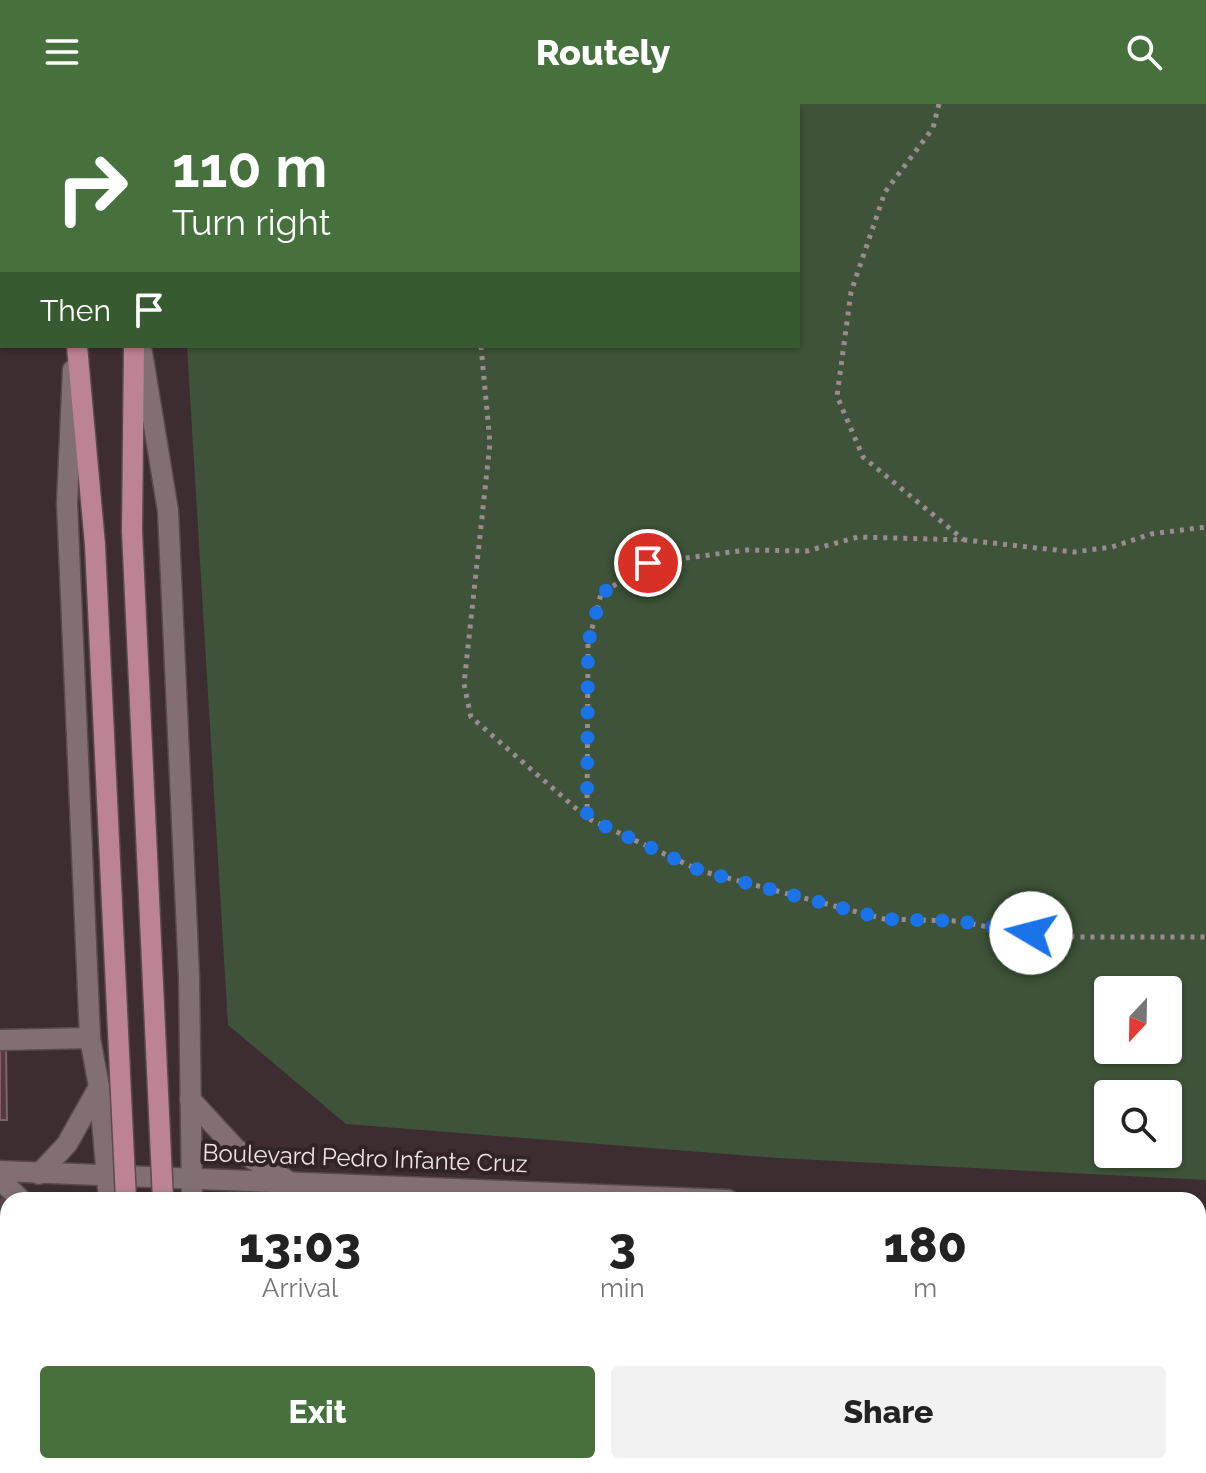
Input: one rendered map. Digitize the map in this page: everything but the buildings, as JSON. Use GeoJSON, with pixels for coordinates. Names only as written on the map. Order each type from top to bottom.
{"type":"FeatureCollection","features":[{"type":"Feature","properties":{"kind":"main road"},"geometry":{"type":"LineString","coordinates":[[75,348],[95,545],[126,1192]]}},
{"type":"Feature","properties":{"kind":"main road"},"geometry":{"type":"LineString","coordinates":[[134,348],[132,531],[163,1192]]}},
{"type":"Feature","properties":{"kind":"street"},"geometry":{"type":"LineString","coordinates":[[75,348],[67,503],[90,1038],[99,1087],[109,1192]]}},
{"type":"Feature","properties":{"kind":"street"},"geometry":{"type":"LineString","coordinates":[[141,348],[168,511],[189,976],[192,1192]]}},
{"type":"Feature","properties":{"kind":"street"},"geometry":{"type":"LineString","coordinates":[[0,1040],[90,1038]]}},
{"type":"Feature","properties":{"kind":"street"},"geometry":{"type":"LineString","coordinates":[[39,1174],[67,1144],[99,1087]]}},
{"type":"Feature","properties":{"kind":"street"},"geometry":{"type":"LineString","coordinates":[[190,1099],[220,1135],[258,1166],[284,1179],[320,1185]]}},
{"type":"Feature","properties":{"kind":"street","name":"Boulevard Pedro Infante Cruz"},"geometry":{"type":"LineString","coordinates":[[0,1171],[518,1192]]}},
{"type":"Feature","properties":{"kind":"street"},"geometry":{"type":"LineString","coordinates":[[364,1192],[387,1187]]}},
{"type":"Feature","properties":{"kind":"path"},"geometry":{"type":"LineString","coordinates":[[939,104],[933,128],[885,192],[851,292],[837,396],[863,457],[965,540]]}},
{"type":"Feature","properties":{"kind":"path"},"geometry":{"type":"LineString","coordinates":[[481,348],[489,404],[490,443],[464,684],[471,717],[587,818],[701,871],[884,919],[946,920],[1008,931],[1078,937],[1206,937]]}},
{"type":"Feature","properties":{"kind":"path"},"geometry":{"type":"LineString","coordinates":[[587,818],[588,644],[601,594],[648,563],[747,550],[807,551],[858,537],[965,540],[1074,552],[1112,547],[1151,534],[1206,527]]}},
{"type":"Feature","properties":{"kind":"green space"},"geometry":{"type":"Polygon","coordinates":[[[800,104],[1206,104],[1206,1180],[777,1158],[346,1124],[228,1025],[187,348],[800,348],[800,104]]]}},
{"type":"Feature","properties":{"kind":"route"},"geometry":{"type":"LineString","coordinates":[[648,563],[601,594],[588,644],[587,818],[701,871],[884,919],[909,917],[958,921],[1031,933]]}}]}
